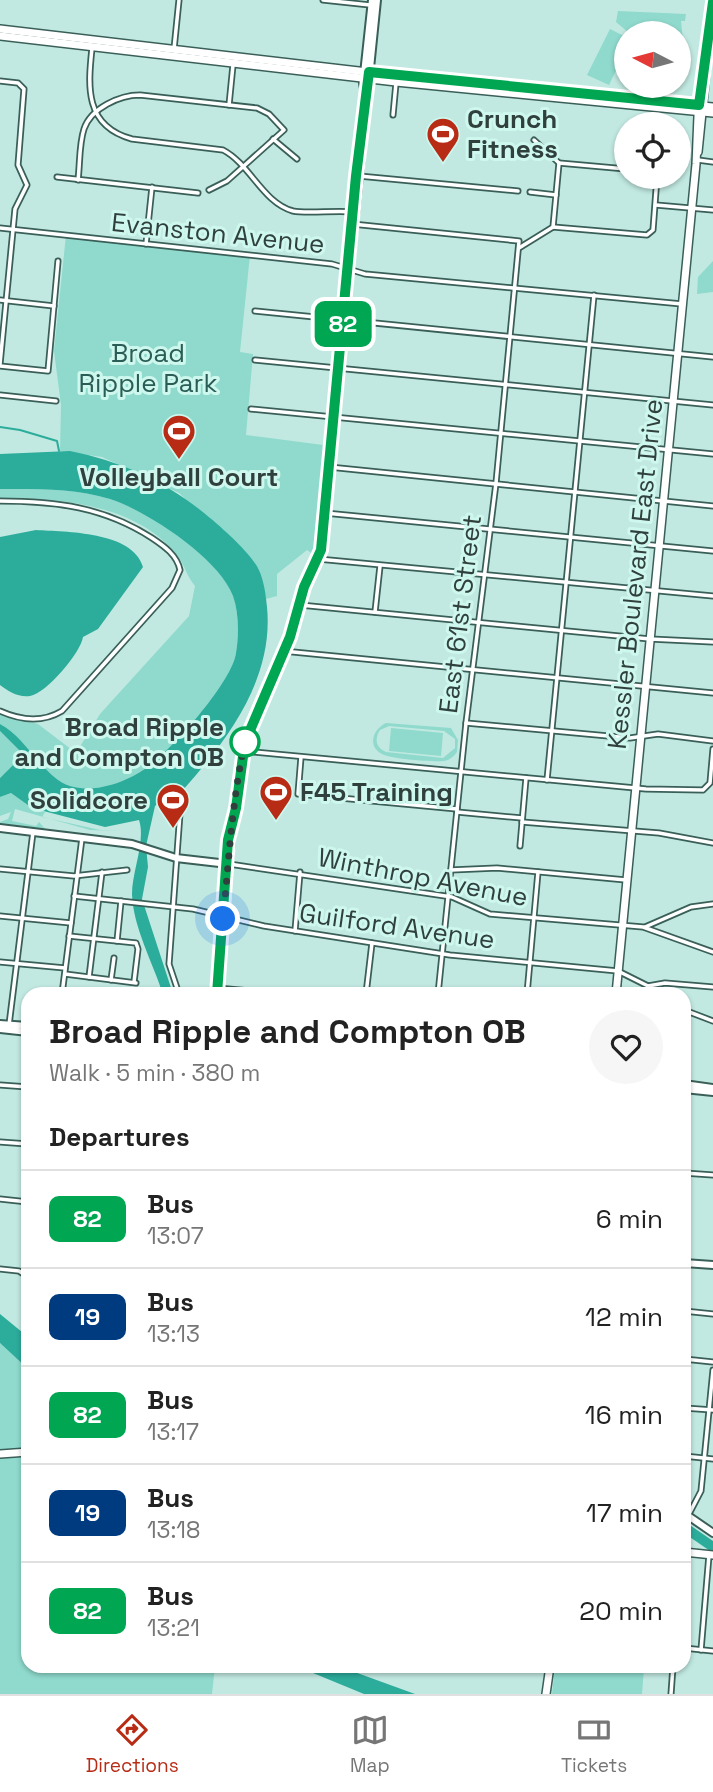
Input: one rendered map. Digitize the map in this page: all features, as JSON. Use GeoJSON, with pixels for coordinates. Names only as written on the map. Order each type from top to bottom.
{"type":"FeatureCollection","features":[{"type":"Feature","properties":{"kind":"main road","name":"Kessler Boulevard East Drive"},"geometry":{"type":"LineString","coordinates":[[617,987],[713,1]]}},
{"type":"Feature","properties":{"kind":"main road"},"geometry":{"type":"LineString","coordinates":[[0,29],[366,75],[704,108],[713,113]]}},
{"type":"Feature","properties":{"kind":"main road"},"geometry":{"type":"LineString","coordinates":[[0,36],[92,42]]}},
{"type":"Feature","properties":{"kind":"main road"},"geometry":{"type":"LineString","coordinates":[[366,75],[397,82],[704,108]]}},
{"type":"Feature","properties":{"kind":"main road"},"geometry":{"type":"LineString","coordinates":[[0,1454],[21,1453]]}},
{"type":"Feature","properties":{"kind":"main road"},"geometry":{"type":"LineString","coordinates":[[691,1553],[711,1556]]}},
{"type":"Feature","properties":{"kind":"main road"},"geometry":{"type":"LineString","coordinates":[[546,1694],[549,1673]]}},
{"type":"Feature","properties":{"kind":"street"},"geometry":{"type":"LineString","coordinates":[[174,52],[179,0]]}},
{"type":"Feature","properties":{"kind":"street"},"geometry":{"type":"LineString","coordinates":[[217,987],[228,864],[243,751],[317,558],[329,467],[374,3],[323,0]]}},
{"type":"Feature","properties":{"kind":"street"},"geometry":{"type":"LineString","coordinates":[[92,42],[88,92],[98,113],[109,127],[126,137],[216,148],[230,154],[286,208],[302,212],[353,212]]}},
{"type":"Feature","properties":{"kind":"street"},"geometry":{"type":"LineString","coordinates":[[229,105],[234,59]]}},
{"type":"Feature","properties":{"kind":"street"},"geometry":{"type":"LineString","coordinates":[[0,81],[17,83],[24,89],[18,165],[27,184],[17,202],[0,365],[48,371],[58,261]]}},
{"type":"Feature","properties":{"kind":"street"},"geometry":{"type":"LineString","coordinates":[[393,115],[397,82]]}},
{"type":"Feature","properties":{"kind":"street"},"geometry":{"type":"LineString","coordinates":[[78,180],[83,131],[98,113],[114,101],[134,95],[264,111],[284,130],[227,181],[209,190]]}},
{"type":"Feature","properties":{"kind":"street"},"geometry":{"type":"LineString","coordinates":[[273,139],[297,159]]}},
{"type":"Feature","properties":{"kind":"street"},"geometry":{"type":"LineString","coordinates":[[534,140],[559,163],[614,168]]}},
{"type":"Feature","properties":{"kind":"street"},"geometry":{"type":"LineString","coordinates":[[696,159],[713,162]]}},
{"type":"Feature","properties":{"kind":"street"},"geometry":{"type":"LineString","coordinates":[[553,227],[559,163]]}},
{"type":"Feature","properties":{"kind":"street"},"geometry":{"type":"LineString","coordinates":[[356,176],[518,191]]}},
{"type":"Feature","properties":{"kind":"street"},"geometry":{"type":"LineString","coordinates":[[57,177],[198,192]]}},
{"type":"Feature","properties":{"kind":"street"},"geometry":{"type":"LineString","coordinates":[[146,244],[152,187]]}},
{"type":"Feature","properties":{"kind":"street"},"geometry":{"type":"LineString","coordinates":[[519,248],[553,227],[644,235],[653,230],[656,189]]}},
{"type":"Feature","properties":{"kind":"street"},"geometry":{"type":"LineString","coordinates":[[530,192],[556,195]]}},
{"type":"Feature","properties":{"kind":"street"},"geometry":{"type":"LineString","coordinates":[[655,205],[713,210]]}},
{"type":"Feature","properties":{"kind":"street","name":"East 61st Street"},"geometry":{"type":"LineString","coordinates":[[352,224],[517,239],[519,248],[496,483],[472,669],[439,987]]}},
{"type":"Feature","properties":{"kind":"street","name":"Evanston Avenue"},"geometry":{"type":"LineString","coordinates":[[0,228],[332,264],[348,269],[515,288],[682,304]]}},
{"type":"Feature","properties":{"kind":"street"},"geometry":{"type":"LineString","coordinates":[[547,780],[594,295]]}},
{"type":"Feature","properties":{"kind":"street"},"geometry":{"type":"LineString","coordinates":[[0,300],[54,306]]}},
{"type":"Feature","properties":{"kind":"street"},"geometry":{"type":"LineString","coordinates":[[255,311],[713,357]]}},
{"type":"Feature","properties":{"kind":"street"},"geometry":{"type":"LineString","coordinates":[[255,360],[713,405]]}},
{"type":"Feature","properties":{"kind":"street"},"geometry":{"type":"LineString","coordinates":[[0,395],[55,401]]}},
{"type":"Feature","properties":{"kind":"street"},"geometry":{"type":"LineString","coordinates":[[251,409],[713,454]]}},
{"type":"Feature","properties":{"kind":"street"},"geometry":{"type":"LineString","coordinates":[[329,467],[713,506]]}},
{"type":"Feature","properties":{"kind":"street"},"geometry":{"type":"LineString","coordinates":[[0,501],[51,502],[116,517],[160,543],[175,557],[180,568],[172,588],[62,711],[26,720],[0,711]]}},
{"type":"Feature","properties":{"kind":"street"},"geometry":{"type":"LineString","coordinates":[[324,513],[713,551]]}},
{"type":"Feature","properties":{"kind":"street"},"geometry":{"type":"LineString","coordinates":[[317,558],[713,596]]}},
{"type":"Feature","properties":{"kind":"street"},"geometry":{"type":"LineString","coordinates":[[375,612],[380,566]]}},
{"type":"Feature","properties":{"kind":"street"},"geometry":{"type":"LineString","coordinates":[[299,605],[650,639],[713,642]]}},
{"type":"Feature","properties":{"kind":"street"},"geometry":{"type":"LineString","coordinates":[[283,651],[713,693]]}},
{"type":"Feature","properties":{"kind":"street"},"geometry":{"type":"LineString","coordinates":[[466,723],[630,738],[658,734],[713,741]]}},
{"type":"Feature","properties":{"kind":"street"},"geometry":{"type":"LineString","coordinates":[[243,751],[635,788],[707,788],[713,750]]}},
{"type":"Feature","properties":{"kind":"street"},"geometry":{"type":"LineString","coordinates":[[301,756],[298,794],[457,810],[713,843]]}},
{"type":"Feature","properties":{"kind":"street"},"geometry":{"type":"LineString","coordinates":[[520,846],[526,778]]}},
{"type":"Feature","properties":{"kind":"street"},"geometry":{"type":"LineString","coordinates":[[177,987],[170,964],[180,813]]}},
{"type":"Feature","properties":{"kind":"street","name":"Winthrop Avenue"},"geometry":{"type":"LineString","coordinates":[[0,828],[137,846],[176,858],[300,872],[448,896],[490,914],[622,924],[643,928],[713,952]]}},
{"type":"Feature","properties":{"kind":"street"},"geometry":{"type":"LineString","coordinates":[[0,1024],[6,1028],[33,832]]}},
{"type":"Feature","properties":{"kind":"street"},"geometry":{"type":"LineString","coordinates":[[63,987],[82,838]]}},
{"type":"Feature","properties":{"kind":"street"},"geometry":{"type":"LineString","coordinates":[[451,870],[495,868],[626,880]]}},
{"type":"Feature","properties":{"kind":"street"},"geometry":{"type":"LineString","coordinates":[[0,869],[77,875],[127,870]]}},
{"type":"Feature","properties":{"kind":"street"},"geometry":{"type":"LineString","coordinates":[[89,977],[102,872]]}},
{"type":"Feature","properties":{"kind":"street"},"geometry":{"type":"LineString","coordinates":[[295,931],[300,872]]}},
{"type":"Feature","properties":{"kind":"street"},"geometry":{"type":"LineString","coordinates":[[528,987],[538,872]]}},
{"type":"Feature","properties":{"kind":"street","name":"Guilford Avenue"},"geometry":{"type":"LineString","coordinates":[[74,896],[173,907],[295,931],[442,954],[618,971],[648,986],[665,983],[713,988]]}},
{"type":"Feature","properties":{"kind":"street"},"geometry":{"type":"LineString","coordinates":[[117,941],[121,901]]}},
{"type":"Feature","properties":{"kind":"street"},"geometry":{"type":"LineString","coordinates":[[643,928],[662,922],[691,907],[713,904]]}},
{"type":"Feature","properties":{"kind":"street"},"geometry":{"type":"LineString","coordinates":[[0,916],[71,923]]}},
{"type":"Feature","properties":{"kind":"street"},"geometry":{"type":"LineString","coordinates":[[65,974],[135,983],[137,945],[69,936]]}},
{"type":"Feature","properties":{"kind":"street"},"geometry":{"type":"LineString","coordinates":[[367,987],[372,943]]}},
{"type":"Feature","properties":{"kind":"street"},"geometry":{"type":"LineString","coordinates":[[111,980],[114,958]]}},
{"type":"Feature","properties":{"kind":"street"},"geometry":{"type":"LineString","coordinates":[[0,962],[65,968]]}},
{"type":"Feature","properties":{"kind":"street"},"geometry":{"type":"LineString","coordinates":[[691,1013],[713,1021]]}},
{"type":"Feature","properties":{"kind":"street"},"geometry":{"type":"LineString","coordinates":[[0,1085],[21,1086]]}},
{"type":"Feature","properties":{"kind":"street"},"geometry":{"type":"LineString","coordinates":[[691,1085],[713,1090]]}},
{"type":"Feature","properties":{"kind":"street"},"geometry":{"type":"LineString","coordinates":[[691,1089],[713,1090]]}},
{"type":"Feature","properties":{"kind":"street"},"geometry":{"type":"LineString","coordinates":[[0,1142],[21,1144]]}},
{"type":"Feature","properties":{"kind":"street"},"geometry":{"type":"LineString","coordinates":[[691,1173],[713,1175]]}},
{"type":"Feature","properties":{"kind":"street"},"geometry":{"type":"LineString","coordinates":[[0,1199],[21,1201]]}},
{"type":"Feature","properties":{"kind":"street"},"geometry":{"type":"LineString","coordinates":[[691,1263],[713,1265]]}},
{"type":"Feature","properties":{"kind":"street"},"geometry":{"type":"LineString","coordinates":[[0,1269],[21,1272]]}},
{"type":"Feature","properties":{"kind":"street"},"geometry":{"type":"LineString","coordinates":[[691,1312],[713,1314]]}},
{"type":"Feature","properties":{"kind":"street"},"geometry":{"type":"LineString","coordinates":[[691,1360],[713,1362]]}},
{"type":"Feature","properties":{"kind":"street"},"geometry":{"type":"LineString","coordinates":[[691,1508],[700,1497],[713,1370]]}},
{"type":"Feature","properties":{"kind":"street"},"geometry":{"type":"LineString","coordinates":[[691,1409],[711,1410]]}},
{"type":"Feature","properties":{"kind":"street"},"geometry":{"type":"LineString","coordinates":[[691,1457],[713,1459]]}},
{"type":"Feature","properties":{"kind":"street"},"geometry":{"type":"LineString","coordinates":[[691,1518],[713,1533]]}},
{"type":"Feature","properties":{"kind":"street"},"geometry":{"type":"LineString","coordinates":[[701,1650],[711,1556]]}},
{"type":"Feature","properties":{"kind":"street"},"geometry":{"type":"LineString","coordinates":[[691,1649],[713,1651]]}},
{"type":"Feature","properties":{"kind":"street"},"geometry":{"type":"LineString","coordinates":[[671,1694],[672,1673]]}},
{"type":"Feature","properties":{"kind":"green space"},"geometry":{"type":"Polygon","coordinates":[[[618,11],[686,14],[685,21],[616,21],[618,11]]]}},
{"type":"Feature","properties":{"kind":"green space"},"geometry":{"type":"Polygon","coordinates":[[[610,29],[614,31],[614,74],[609,85],[587,75],[610,29]]]}},
{"type":"Feature","properties":{"kind":"green space","name":"Broad Ripple Park"},"geometry":{"type":"Polygon","coordinates":[[[66,235],[250,255],[240,352],[253,354],[246,435],[331,446],[319,559],[307,550],[277,574],[277,596],[266,599],[259,569],[179,493],[102,457],[60,451],[61,405],[54,351],[66,235]]]}},
{"type":"Feature","properties":{"kind":"green space"},"geometry":{"type":"Polygon","coordinates":[[[713,261],[713,292],[697,294],[698,277],[713,261]]]}},
{"type":"Feature","properties":{"kind":"green space"},"geometry":{"type":"Polygon","coordinates":[[[0,489],[70,491],[97,495],[125,505],[162,525],[198,552],[226,581],[233,596],[237,617],[237,646],[232,665],[224,680],[200,714],[172,745],[132,777],[112,785],[90,788],[61,782],[18,738],[0,724],[0,714],[38,724],[76,753],[100,714],[189,616],[195,586],[176,554],[159,537],[140,524],[95,507],[46,500],[0,498],[0,489]]]}},
{"type":"Feature","properties":{"kind":"green space"},"geometry":{"type":"Polygon","coordinates":[[[386,723],[451,728],[458,740],[457,752],[444,761],[387,756],[377,751],[373,742],[375,733],[386,723]],[[389,726],[380,730],[377,743],[386,752],[443,758],[455,748],[455,739],[444,731],[389,726]]]}},
{"type":"Feature","properties":{"kind":"green space"},"geometry":{"type":"Polygon","coordinates":[[[391,728],[443,733],[441,756],[389,751],[391,728]]]}},
{"type":"Feature","properties":{"kind":"green space"},"geometry":{"type":"Polygon","coordinates":[[[0,731],[19,750],[14,764],[0,778],[0,731]]]}},
{"type":"Feature","properties":{"kind":"green space"},"geometry":{"type":"Polygon","coordinates":[[[11,793],[32,808],[45,812],[42,817],[15,809],[12,821],[36,826],[39,822],[48,832],[0,826],[0,822],[8,819],[11,812],[0,816],[0,797],[11,793]]]}},
{"type":"Feature","properties":{"kind":"green space"},"geometry":{"type":"Polygon","coordinates":[[[50,819],[100,830],[121,831],[90,830],[50,819]]]}},
{"type":"Feature","properties":{"kind":"green space"},"geometry":{"type":"Polygon","coordinates":[[[0,1343],[21,1362],[21,1673],[214,1673],[212,1694],[0,1694],[0,1343]]]}},
{"type":"Feature","properties":{"kind":"green space"},"geometry":{"type":"Polygon","coordinates":[[[554,1673],[644,1673],[642,1694],[552,1694],[554,1673]]]}},
{"type":"Feature","properties":{"kind":"shaded area"},"geometry":{"type":"Polygon","coordinates":[[[70,451],[107,460],[158,482],[189,502],[226,532],[255,563],[262,579],[267,607],[267,633],[263,659],[255,683],[231,729],[216,750],[183,790],[155,806],[146,846],[148,867],[142,899],[171,987],[160,987],[133,906],[133,885],[141,837],[139,820],[105,827],[32,808],[11,793],[0,797],[0,778],[14,764],[19,750],[0,731],[0,724],[18,738],[52,775],[70,786],[101,787],[132,777],[172,745],[200,714],[224,680],[236,653],[238,632],[233,596],[225,581],[198,552],[161,525],[125,505],[83,493],[0,489],[0,454],[70,451]]]}},
{"type":"Feature","properties":{"kind":"shaded area"},"geometry":{"type":"Polygon","coordinates":[[[36,530],[80,533],[112,540],[137,555],[143,567],[98,629],[83,637],[62,671],[37,693],[22,696],[0,685],[0,537],[36,530]]]}},
{"type":"Feature","properties":{"kind":"shaded area"},"geometry":{"type":"Polygon","coordinates":[[[0,1314],[21,1331],[21,1362],[0,1343],[0,1314]]]}},
{"type":"Feature","properties":{"kind":"shaded area"},"geometry":{"type":"Polygon","coordinates":[[[691,1526],[713,1541],[713,1553],[691,1538],[691,1526]]]}},
{"type":"Feature","properties":{"kind":"shaded area"},"geometry":{"type":"Polygon","coordinates":[[[313,1673],[357,1673],[415,1694],[364,1694],[313,1673]]]}},
{"type":"Feature","properties":{"kind":"waterway"},"geometry":{"type":"LineString","coordinates":[[0,427],[57,441],[59,451]]}},
{"type":"Feature","properties":{"kind":"bus line","name":"82"},"geometry":{"type":"LineString","coordinates":[[218,987],[228,840],[236,808],[239,769],[245,742],[279,656],[290,637],[304,587],[321,550],[356,176],[369,72],[699,105],[713,2]]}},
{"type":"Feature","properties":{"kind":"place","name":"Crunch Fitness"},"geometry":{"type":"Point","coordinates":[443,164]}},
{"type":"Feature","properties":{"kind":"place","name":"Volleyball Court"},"geometry":{"type":"Point","coordinates":[179,461]}},
{"type":"Feature","properties":{"kind":"place","name":"Broad Ripple and Compton OB"},"geometry":{"type":"Point","coordinates":[245,742]}},
{"type":"Feature","properties":{"kind":"place","name":"F45 Training"},"geometry":{"type":"Point","coordinates":[276,822]}},
{"type":"Feature","properties":{"kind":"place","name":"Solidcore"},"geometry":{"type":"Point","coordinates":[173,830]}},
{"type":"Feature","properties":{"kind":"route"},"geometry":{"type":"LineString","coordinates":[[223,919],[228,840],[236,808],[239,769],[245,742]]}}]}
